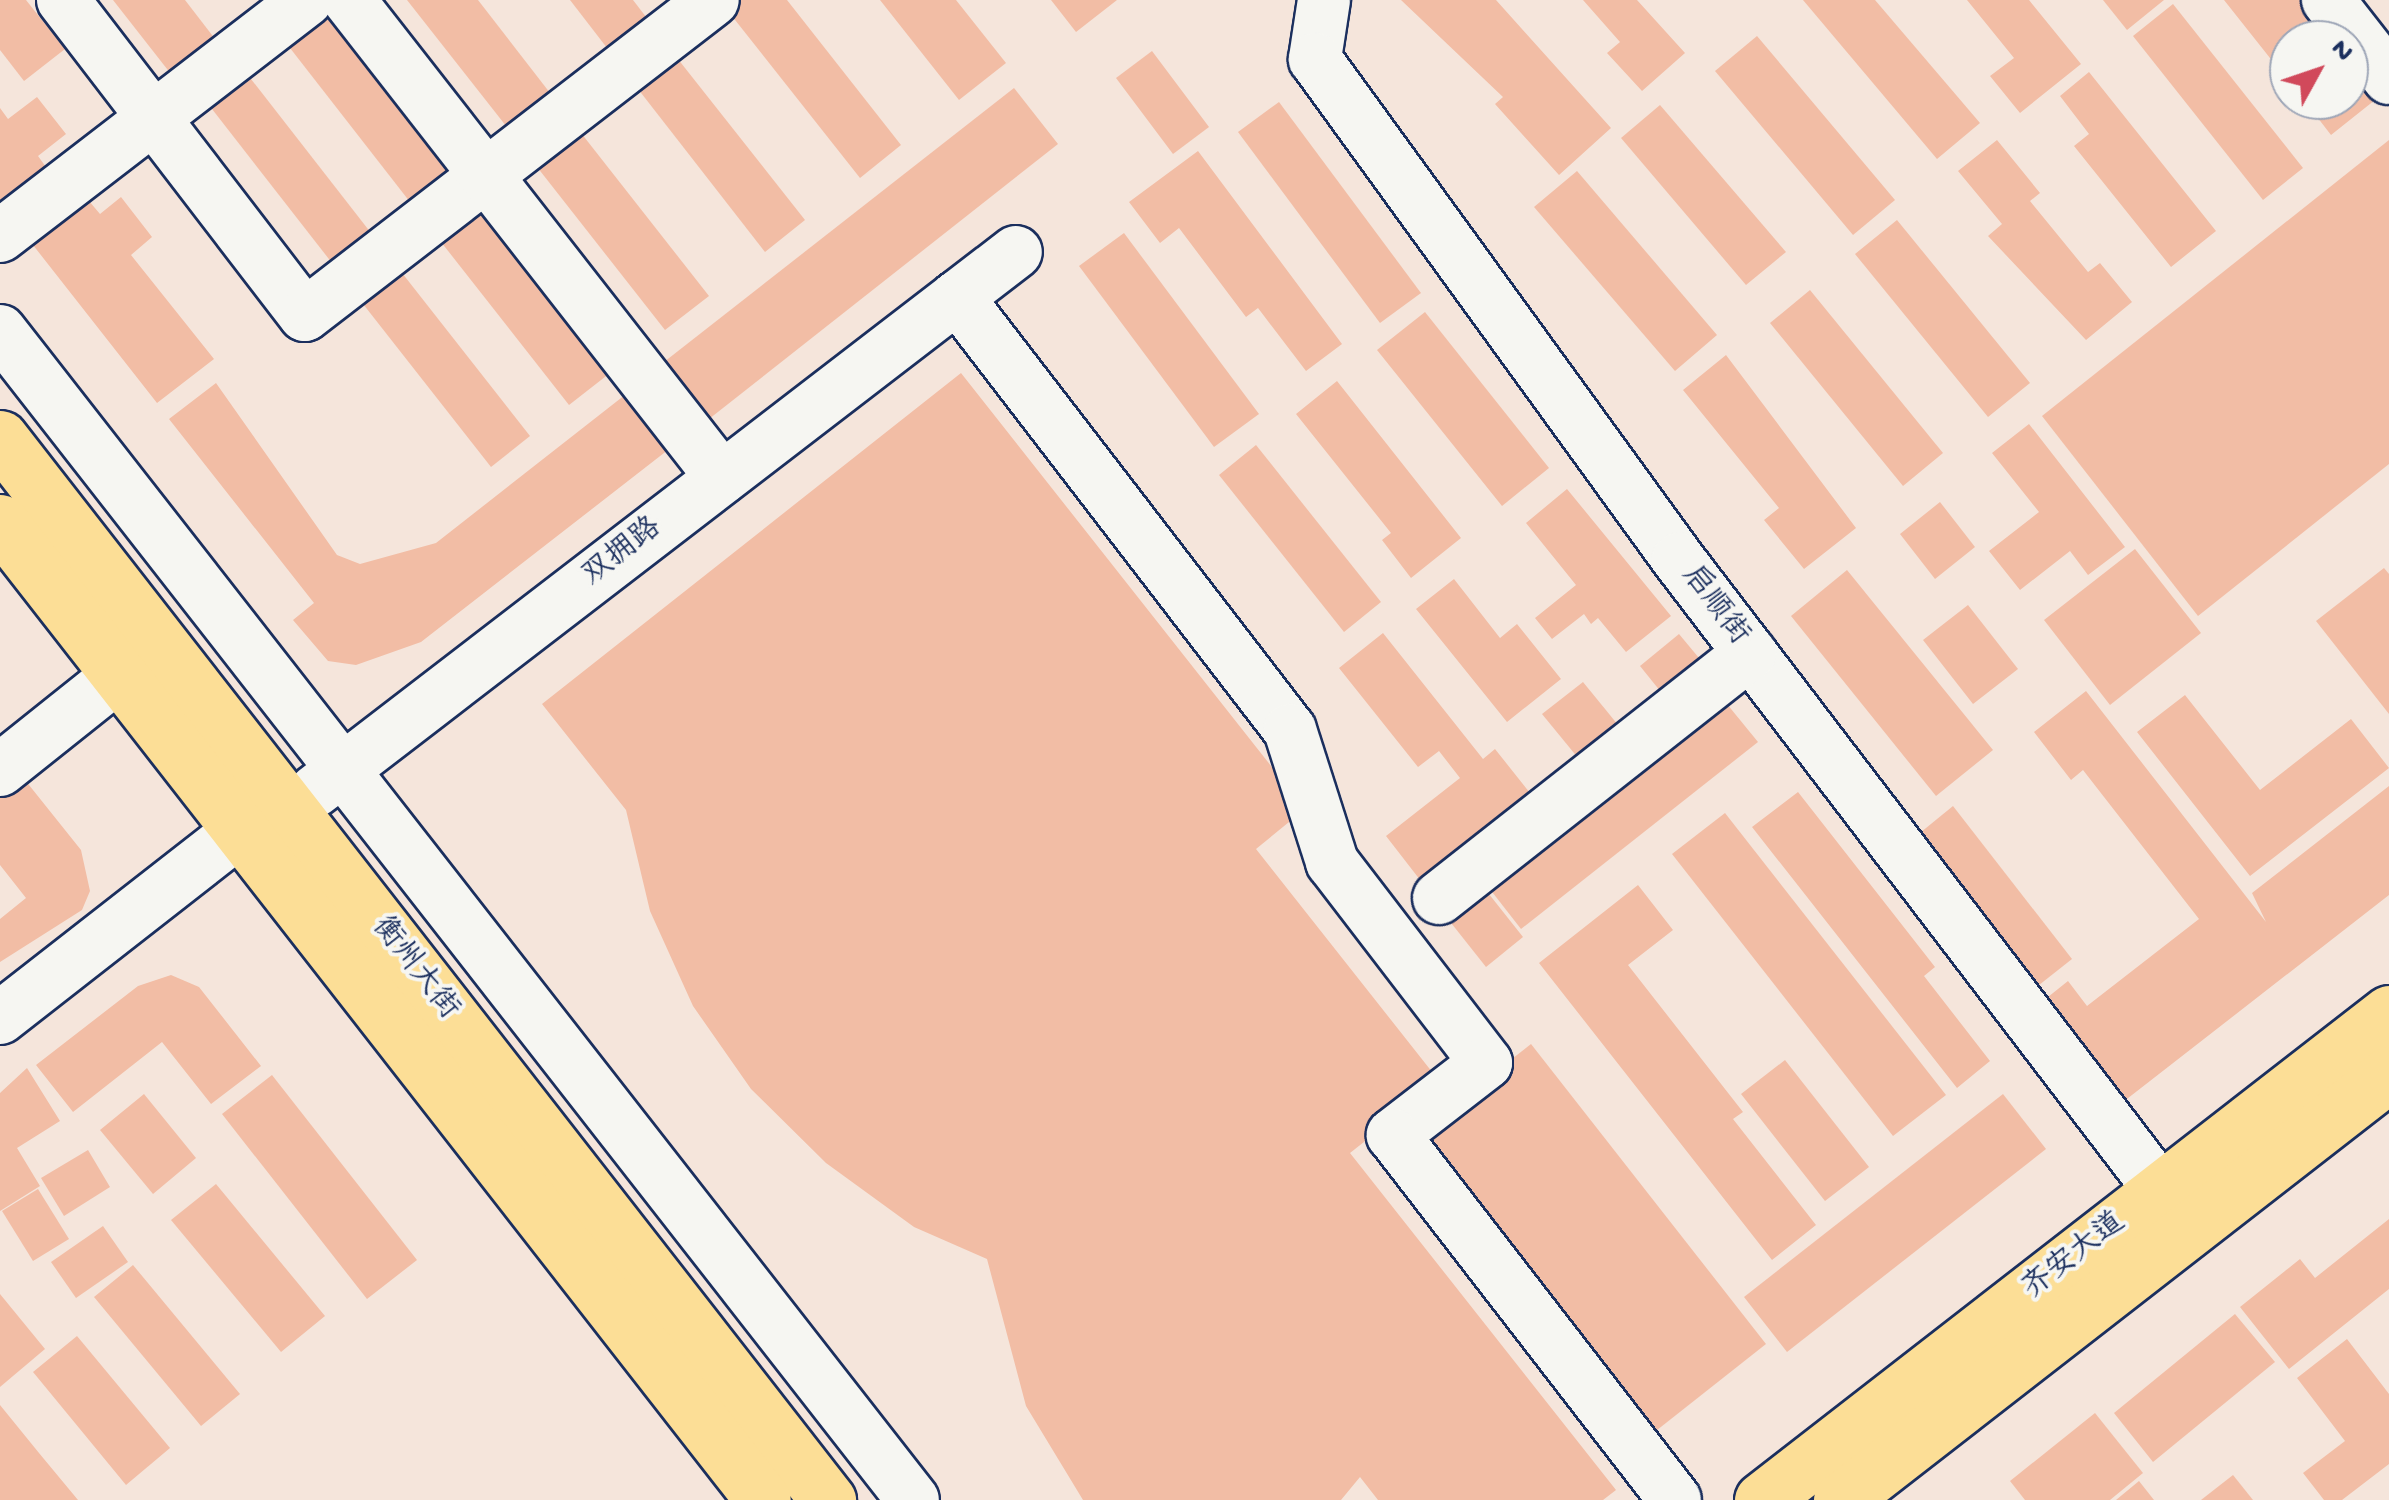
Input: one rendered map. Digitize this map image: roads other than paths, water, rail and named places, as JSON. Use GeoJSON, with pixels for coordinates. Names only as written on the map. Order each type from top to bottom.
{"type":"FeatureCollection","features":[{"type":"Feature","properties":{"kind":"main road","name":"衡州大街"},"geometry":{"type":"LineString","coordinates":[[0,438],[828,1500]]}},
{"type":"Feature","properties":{"kind":"main road","name":"衡州大街"},"geometry":{"type":"LineString","coordinates":[[0,522],[763,1500]]}},
{"type":"Feature","properties":{"kind":"main road","name":"齐安大道"},"geometry":{"type":"LineString","coordinates":[[1762,1500],[2389,1013]]}},
{"type":"Feature","properties":{"kind":"main road","name":"齐安大道"},"geometry":{"type":"LineString","coordinates":[[1841,1500],[2389,1074]]}},
{"type":"Feature","properties":{"kind":"street"},"geometry":{"type":"LineString","coordinates":[[64,0],[305,315],[714,0]]}},
{"type":"Feature","properties":{"kind":"street"},"geometry":{"type":"LineString","coordinates":[[0,236],[307,0]]}},
{"type":"Feature","properties":{"kind":"street"},"geometry":{"type":"LineString","coordinates":[[349,0],[722,478]]}},
{"type":"Feature","properties":{"kind":"street","name":"启顺街"},"geometry":{"type":"LineString","coordinates":[[1324,0],[1315,59],[1750,653],[2161,1190]]}},
{"type":"Feature","properties":{"kind":"street"},"geometry":{"type":"LineString","coordinates":[[2328,0],[2389,78]]}},
{"type":"Feature","properties":{"kind":"street","name":"双拥路"},"geometry":{"type":"LineString","coordinates":[[290,811],[1016,252]]}},
{"type":"Feature","properties":{"kind":"street"},"geometry":{"type":"LineString","coordinates":[[957,297],[1290,730],[1332,862],[1486,1063],[1393,1135],[1675,1500]]}},
{"type":"Feature","properties":{"kind":"street"},"geometry":{"type":"LineString","coordinates":[[0,331],[912,1500]]}},
{"type":"Feature","properties":{"kind":"street"},"geometry":{"type":"LineString","coordinates":[[1439,898],[1750,653]]}},
{"type":"Feature","properties":{"kind":"street"},"geometry":{"type":"LineString","coordinates":[[0,770],[119,675]]}},
{"type":"Feature","properties":{"kind":"street"},"geometry":{"type":"LineString","coordinates":[[0,1018],[240,830]]}}]}
